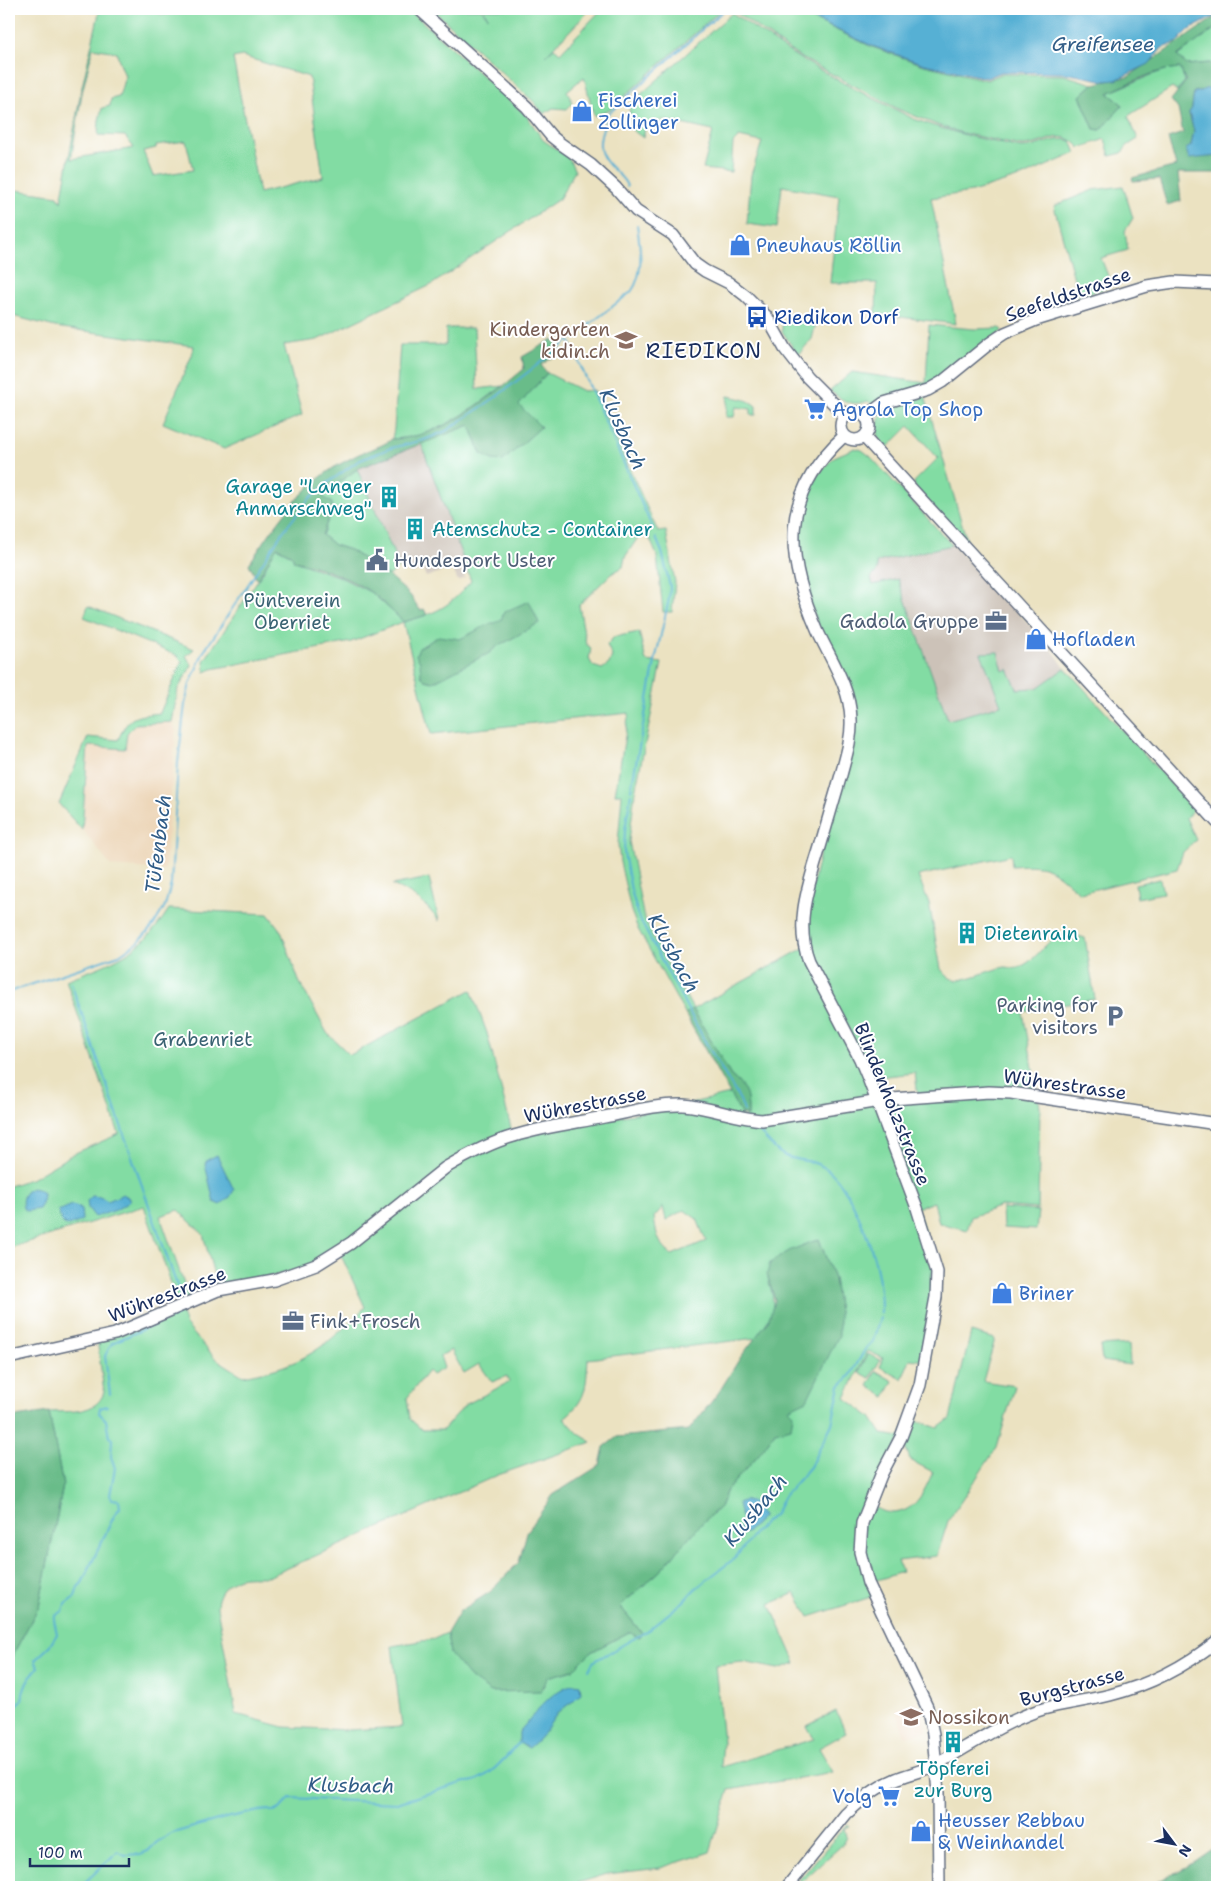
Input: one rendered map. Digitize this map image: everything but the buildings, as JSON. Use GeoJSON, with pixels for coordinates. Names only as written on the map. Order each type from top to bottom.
{"type":"FeatureCollection","features":[{"type":"Feature","properties":{"kind":"street"},"geometry":{"type":"LineString","coordinates":[[420,9],[527,107],[551,136],[592,165],[636,211],[673,235],[696,264],[705,271],[729,283],[746,296],[767,317],[785,349],[807,377],[846,416]]}},
{"type":"Feature","properties":{"kind":"street","name":"Seefeldstrasse"},"geometry":{"type":"LineString","coordinates":[[865,416],[884,403],[928,390],[942,382],[1005,333],[1036,320],[1147,286],[1174,282],[1217,284]]}},
{"type":"Feature","properties":{"kind":"street"},"geometry":{"type":"LineString","coordinates":[[853,412],[865,416],[869,425],[864,437],[856,441],[847,439],[840,428],[846,416],[853,412]]}},
{"type":"Feature","properties":{"kind":"street","name":"Blindenholzstrasse"},"geometry":{"type":"LineString","coordinates":[[844,436],[819,462],[805,484],[798,506],[793,536],[797,571],[818,631],[846,692],[851,718],[848,749],[805,899],[802,932],[804,949],[809,961],[860,1059],[877,1101],[937,1272],[938,1284],[926,1361],[920,1385],[901,1437],[865,1513],[860,1537],[860,1552],[868,1583],[926,1707],[932,1734],[938,1801],[939,1887]]}},
{"type":"Feature","properties":{"kind":"street"},"geometry":{"type":"LineString","coordinates":[[864,437],[1217,822]]}},
{"type":"Feature","properties":{"kind":"street","name":"Wührestrasse"},"geometry":{"type":"LineString","coordinates":[[9,1358],[115,1334],[218,1290],[274,1280],[316,1265],[351,1243],[445,1168],[478,1149],[513,1136],[651,1108],[683,1105],[762,1120],[877,1101],[1011,1092],[1217,1124]]}},
{"type":"Feature","properties":{"kind":"street","name":"Burgstrasse"},"geometry":{"type":"LineString","coordinates":[[787,1887],[846,1814],[880,1787],[935,1764],[1011,1722],[1030,1714],[1057,1705],[1111,1695],[1160,1677],[1203,1652],[1217,1641]]}},
{"type":"Feature","properties":{"kind":"shaded area"},"geometry":{"type":"Polygon","coordinates":[[[421,443],[464,562],[459,565],[465,578],[458,581],[452,568],[426,577],[423,570],[411,574],[408,568],[401,570],[357,469],[421,443]]]}},
{"type":"Feature","properties":{"kind":"shaded area"},"geometry":{"type":"Polygon","coordinates":[[[952,545],[1048,644],[1065,668],[1037,688],[1017,689],[1008,670],[1003,671],[981,653],[1001,705],[948,720],[898,579],[873,585],[871,578],[877,571],[877,562],[952,545]]]}},
{"type":"Feature","properties":{"kind":"shaded area"},"geometry":{"type":"Polygon","coordinates":[[[172,722],[176,730],[165,870],[111,866],[83,830],[88,745],[125,748],[127,732],[136,724],[172,722]]]}},
{"type":"Feature","properties":{"kind":"shaded area","name":"Nossikon"},"geometry":{"type":"Polygon","coordinates":[[[918,1701],[927,1731],[905,1737],[896,1709],[918,1701]]]}},
{"type":"Feature","properties":{"kind":"green space"},"geometry":{"type":"Polygon","coordinates":[[[100,9],[152,9],[162,15],[180,12],[176,9],[408,9],[526,115],[543,140],[568,157],[575,171],[559,199],[431,285],[317,340],[284,345],[302,415],[224,449],[163,423],[192,355],[194,346],[55,327],[9,315],[9,189],[58,196],[61,202],[81,91],[100,9]],[[93,48],[82,93],[71,159],[134,148],[125,136],[98,135],[102,108],[110,106],[111,99],[119,97],[125,76],[116,52],[93,48]],[[242,56],[233,58],[259,193],[323,177],[309,77],[242,56]],[[186,141],[156,145],[156,148],[143,151],[153,176],[193,170],[186,141]]]}},
{"type":"Feature","properties":{"kind":"green space"},"geometry":{"type":"Polygon","coordinates":[[[432,9],[481,9],[488,17],[483,9],[591,9],[545,56],[554,48],[560,53],[602,9],[722,9],[610,109],[594,116],[584,77],[567,91],[573,103],[567,109],[553,108],[544,114],[534,102],[432,9]]]}},
{"type":"Feature","properties":{"kind":"green space"},"geometry":{"type":"Polygon","coordinates":[[[737,9],[795,9],[872,47],[924,65],[987,80],[1001,74],[1064,75],[1093,84],[1080,96],[1094,129],[1100,130],[1123,105],[1108,93],[1169,69],[1180,68],[1185,81],[1177,91],[1172,88],[1128,116],[1138,139],[1127,146],[1122,153],[1110,156],[1105,139],[1080,148],[1073,141],[1059,137],[1021,146],[962,133],[898,109],[798,56],[735,12],[737,9]]]}},
{"type":"Feature","properties":{"kind":"green space"},"geometry":{"type":"Polygon","coordinates":[[[732,13],[797,57],[914,119],[969,136],[1021,148],[1059,140],[1071,141],[1076,153],[1023,176],[972,192],[931,198],[956,324],[876,314],[877,283],[830,283],[839,196],[782,186],[777,228],[747,224],[751,175],[762,142],[739,137],[733,143],[731,172],[703,169],[713,131],[663,120],[645,129],[643,138],[631,129],[629,105],[732,13]]]}},
{"type":"Feature","properties":{"kind":"green space"},"geometry":{"type":"Polygon","coordinates":[[[1217,16],[1217,27],[1177,56],[1187,65],[1210,63],[1217,68],[1217,92],[1214,88],[1194,92],[1192,108],[1189,114],[1194,131],[1191,146],[1211,157],[1217,156],[1217,173],[1178,173],[1181,201],[1167,205],[1159,179],[1133,181],[1132,178],[1176,166],[1168,138],[1183,133],[1178,109],[1171,100],[1186,81],[1180,68],[1152,74],[1108,93],[1123,105],[1101,130],[1094,129],[1080,96],[1093,84],[1128,77],[1217,16]]]}},
{"type":"Feature","properties":{"kind":"green space"},"geometry":{"type":"Polygon","coordinates":[[[1217,27],[1217,68],[1210,63],[1187,65],[1177,56],[1217,27]]]}},
{"type":"Feature","properties":{"kind":"green space"},"geometry":{"type":"Polygon","coordinates":[[[1123,186],[1133,218],[1125,231],[1128,250],[1101,258],[1112,286],[1079,297],[1054,206],[1093,190],[1123,186]]]}},
{"type":"Feature","properties":{"kind":"green space"},"geometry":{"type":"Polygon","coordinates":[[[789,320],[814,320],[816,323],[812,339],[798,355],[782,331],[782,325],[789,320]]]}},
{"type":"Feature","properties":{"kind":"green space"},"geometry":{"type":"Polygon","coordinates":[[[929,325],[974,329],[1000,328],[1002,331],[939,381],[871,404],[868,401],[862,403],[848,402],[830,391],[852,372],[926,383],[929,325]]]}},
{"type":"Feature","properties":{"kind":"green space"},"geometry":{"type":"Polygon","coordinates":[[[446,328],[474,328],[477,389],[503,386],[478,405],[437,428],[423,434],[392,439],[400,345],[446,345],[446,328]]]}},
{"type":"Feature","properties":{"kind":"green space"},"geometry":{"type":"Polygon","coordinates":[[[553,339],[562,351],[541,365],[547,373],[519,405],[541,427],[503,461],[492,460],[481,454],[470,425],[357,469],[322,496],[332,503],[332,510],[322,535],[334,545],[350,550],[389,576],[410,595],[420,610],[424,609],[427,615],[404,622],[376,596],[364,588],[314,566],[294,561],[292,555],[277,547],[257,580],[249,564],[286,512],[320,478],[333,468],[392,439],[411,437],[429,432],[463,415],[495,393],[524,369],[522,357],[553,339]]]}},
{"type":"Feature","properties":{"kind":"green space","name":"Püntverein Oberriet"},"geometry":{"type":"Polygon","coordinates":[[[547,373],[583,391],[594,390],[658,532],[666,531],[675,582],[672,612],[663,612],[657,556],[648,534],[639,536],[625,557],[623,567],[611,574],[579,605],[586,644],[591,648],[589,659],[593,666],[602,669],[609,664],[612,656],[607,645],[614,637],[639,632],[646,661],[662,663],[635,792],[629,841],[643,914],[656,943],[693,1009],[685,1014],[638,929],[631,911],[620,862],[618,844],[622,794],[615,794],[629,713],[431,734],[403,622],[351,642],[212,669],[205,672],[204,661],[263,572],[276,547],[292,555],[294,561],[340,577],[372,593],[404,622],[434,612],[448,604],[471,581],[421,443],[470,425],[481,454],[547,373]]]}},
{"type":"Feature","properties":{"kind":"green space"},"geometry":{"type":"Polygon","coordinates":[[[728,396],[743,399],[756,406],[756,415],[751,415],[751,409],[736,407],[734,417],[726,417],[728,396]]]}},
{"type":"Feature","properties":{"kind":"green space"},"geometry":{"type":"Polygon","coordinates":[[[925,396],[968,545],[915,487],[914,482],[938,458],[909,426],[886,449],[879,437],[878,424],[881,415],[879,411],[891,405],[925,396]]]}},
{"type":"Feature","properties":{"kind":"green space","name":"Grabenriet"},"geometry":{"type":"Polygon","coordinates":[[[855,448],[862,450],[870,456],[952,545],[877,562],[877,571],[871,578],[873,585],[898,579],[948,720],[1001,705],[981,653],[998,652],[1003,671],[1008,669],[1017,689],[1037,688],[1065,668],[1194,809],[1186,818],[1196,840],[1183,852],[1177,869],[1080,893],[1050,869],[1025,865],[1012,866],[1011,855],[918,876],[929,903],[941,969],[949,977],[962,980],[999,968],[1018,968],[1055,938],[1062,935],[1072,935],[1085,938],[1095,999],[1023,1012],[1040,1107],[1038,1209],[1001,1206],[971,1217],[967,1230],[939,1223],[934,1202],[917,1208],[934,1262],[926,1361],[910,1359],[902,1379],[880,1367],[883,1358],[868,1351],[845,1398],[871,1417],[882,1434],[901,1437],[909,1418],[938,1428],[950,1419],[971,1332],[995,1339],[983,1381],[1015,1386],[997,1447],[948,1521],[937,1556],[898,1561],[902,1572],[868,1583],[874,1596],[809,1617],[795,1593],[770,1604],[796,1663],[778,1669],[743,1662],[715,1665],[723,1742],[721,1767],[814,1739],[807,1726],[836,1711],[846,1733],[819,1748],[833,1772],[729,1790],[710,1852],[660,1868],[607,1874],[565,1887],[9,1887],[9,1662],[39,1606],[63,1486],[49,1412],[89,1408],[100,1399],[104,1392],[97,1339],[179,1306],[144,1206],[9,1248],[9,1186],[33,1178],[73,1154],[119,1134],[66,980],[125,955],[148,937],[169,909],[268,914],[281,931],[299,981],[327,1033],[350,1055],[471,990],[487,1033],[513,1136],[683,1105],[730,1094],[743,1118],[748,1116],[747,1098],[743,1089],[731,1076],[693,1009],[804,948],[802,932],[851,718],[794,558],[805,496],[817,475],[834,457],[855,448]],[[915,1073],[868,1078],[877,1100],[918,1097],[915,1073]],[[663,1207],[654,1217],[661,1243],[672,1255],[706,1241],[697,1219],[684,1210],[666,1220],[663,1207]],[[178,1210],[160,1216],[190,1301],[179,1306],[186,1325],[215,1358],[243,1376],[279,1368],[307,1356],[338,1333],[365,1307],[339,1251],[316,1265],[218,1290],[203,1234],[178,1210]],[[819,1239],[768,1278],[773,1304],[770,1316],[756,1338],[588,1359],[584,1392],[577,1405],[564,1418],[579,1434],[592,1442],[498,1475],[270,1576],[239,1578],[230,1583],[219,1596],[217,1607],[236,1714],[284,1727],[348,1730],[402,1727],[392,1646],[434,1639],[447,1633],[450,1654],[548,1677],[573,1670],[591,1652],[629,1632],[642,1633],[620,1606],[660,1571],[703,1522],[720,1507],[727,1490],[760,1453],[775,1432],[839,1312],[834,1279],[819,1239]],[[451,1350],[440,1356],[444,1368],[432,1375],[428,1371],[407,1398],[410,1419],[422,1430],[443,1430],[465,1405],[509,1382],[507,1376],[492,1382],[479,1364],[464,1373],[451,1350]],[[901,1437],[869,1504],[891,1513],[907,1509],[918,1500],[933,1472],[910,1460],[901,1437]]]}},
{"type":"Feature","properties":{"kind":"green space"},"geometry":{"type":"Polygon","coordinates":[[[357,469],[399,565],[389,576],[350,550],[334,545],[322,535],[332,510],[332,503],[322,496],[357,469]]]}},
{"type":"Feature","properties":{"kind":"green space"},"geometry":{"type":"Polygon","coordinates":[[[529,601],[539,623],[500,644],[486,655],[433,682],[425,680],[421,676],[420,662],[416,655],[419,648],[439,636],[460,639],[501,620],[504,612],[529,601]]]}},
{"type":"Feature","properties":{"kind":"green space"},"geometry":{"type":"Polygon","coordinates":[[[88,606],[194,649],[186,656],[192,665],[178,689],[172,722],[136,724],[127,733],[125,749],[88,746],[82,830],[59,804],[88,737],[118,740],[129,721],[133,718],[160,713],[182,661],[176,655],[84,617],[88,606]]]}},
{"type":"Feature","properties":{"kind":"green space"},"geometry":{"type":"Polygon","coordinates":[[[429,878],[439,921],[418,900],[392,885],[429,878]]]}},
{"type":"Feature","properties":{"kind":"green space"},"geometry":{"type":"Polygon","coordinates":[[[1160,879],[1163,893],[1137,898],[1135,884],[1160,879]]]}},
{"type":"Feature","properties":{"kind":"green space"},"geometry":{"type":"Polygon","coordinates":[[[693,1009],[731,1076],[746,1093],[748,1116],[741,1114],[685,1014],[693,1009]]]}},
{"type":"Feature","properties":{"kind":"green space"},"geometry":{"type":"Polygon","coordinates":[[[1002,1208],[1038,1211],[1036,1230],[1003,1228],[1002,1208]]]}},
{"type":"Feature","properties":{"kind":"green space"},"geometry":{"type":"Polygon","coordinates":[[[819,1239],[834,1279],[839,1312],[839,1335],[807,1400],[788,1409],[793,1414],[791,1428],[775,1432],[760,1453],[727,1490],[720,1507],[703,1522],[660,1571],[620,1606],[642,1633],[639,1638],[629,1632],[591,1652],[573,1670],[548,1677],[541,1691],[491,1692],[469,1677],[450,1654],[447,1633],[460,1611],[490,1592],[519,1562],[527,1532],[553,1495],[600,1465],[604,1447],[617,1437],[689,1430],[719,1392],[740,1358],[768,1321],[775,1300],[767,1274],[770,1263],[789,1251],[819,1239]]]}},
{"type":"Feature","properties":{"kind":"green space"},"geometry":{"type":"Polygon","coordinates":[[[1129,1344],[1130,1365],[1102,1361],[1100,1346],[1129,1344]]]}},
{"type":"Feature","properties":{"kind":"green space"},"geometry":{"type":"Polygon","coordinates":[[[868,1354],[880,1360],[870,1378],[859,1372],[868,1354]]]}},
{"type":"Feature","properties":{"kind":"green space"},"geometry":{"type":"Polygon","coordinates":[[[876,1371],[893,1381],[885,1397],[868,1386],[876,1371]]]}},
{"type":"Feature","properties":{"kind":"green space"},"geometry":{"type":"Polygon","coordinates":[[[49,1412],[63,1486],[39,1606],[9,1662],[9,1418],[49,1412]]]}},
{"type":"Feature","properties":{"kind":"green space"},"geometry":{"type":"Polygon","coordinates":[[[847,1824],[849,1826],[844,1828],[846,1837],[842,1845],[801,1882],[799,1880],[847,1824]]]}},
{"type":"Feature","properties":{"kind":"green space"},"geometry":{"type":"Polygon","coordinates":[[[1217,1846],[1217,1887],[1155,1887],[1159,1881],[1188,1866],[1217,1846]]]}},
{"type":"Feature","properties":{"kind":"water","name":"Greifensee"},"geometry":{"type":"Polygon","coordinates":[[[796,9],[1217,9],[1217,15],[1189,30],[1176,43],[1162,48],[1149,64],[1116,80],[1106,81],[1065,73],[1001,72],[987,78],[924,64],[872,46],[796,9]]]}},
{"type":"Feature","properties":{"kind":"water"},"geometry":{"type":"Polygon","coordinates":[[[1214,88],[1217,92],[1217,156],[1189,159],[1186,149],[1191,146],[1194,131],[1189,113],[1192,108],[1194,92],[1214,88]]]}},
{"type":"Feature","properties":{"kind":"water"},"geometry":{"type":"Polygon","coordinates":[[[217,1155],[234,1190],[230,1197],[220,1205],[214,1202],[205,1164],[207,1160],[217,1155]]]}},
{"type":"Feature","properties":{"kind":"water"},"geometry":{"type":"Polygon","coordinates":[[[31,1188],[43,1193],[42,1204],[39,1209],[27,1211],[23,1208],[22,1202],[24,1194],[31,1188]]]}},
{"type":"Feature","properties":{"kind":"water"},"geometry":{"type":"Polygon","coordinates":[[[123,1194],[130,1201],[116,1210],[95,1217],[88,1208],[87,1201],[92,1196],[108,1201],[123,1194]]]}},
{"type":"Feature","properties":{"kind":"water"},"geometry":{"type":"Polygon","coordinates":[[[72,1205],[81,1208],[82,1220],[67,1226],[62,1223],[58,1211],[72,1205]]]}},
{"type":"Feature","properties":{"kind":"water"},"geometry":{"type":"Polygon","coordinates":[[[745,1500],[754,1503],[763,1516],[747,1533],[742,1533],[740,1528],[742,1521],[738,1503],[745,1500]]]}},
{"type":"Feature","properties":{"kind":"water"},"geometry":{"type":"Polygon","coordinates":[[[574,1684],[580,1685],[581,1693],[559,1711],[540,1738],[529,1748],[519,1743],[519,1732],[543,1704],[557,1692],[574,1684]]]}},
{"type":"Feature","properties":{"kind":"waterway"},"geometry":{"type":"LineString","coordinates":[[627,186],[608,164],[601,151],[600,138],[608,114],[725,9]]}},
{"type":"Feature","properties":{"kind":"waterway","name":"Tüfenbach"},"geometry":{"type":"LineString","coordinates":[[9,992],[119,955],[138,942],[153,926],[165,906],[171,884],[178,763],[185,704],[190,684],[203,653],[282,533],[309,499],[358,461],[391,448],[424,440],[446,431],[496,397],[631,292],[640,268],[637,225]]}},
{"type":"Feature","properties":{"kind":"waterway","name":"Klusbach"},"geometry":{"type":"LineString","coordinates":[[570,342],[653,529]]}},
{"type":"Feature","properties":{"kind":"waterway","name":"Klusbach"},"geometry":{"type":"LineString","coordinates":[[631,790],[655,661],[669,599],[670,587],[662,552],[656,538]]}},
{"type":"Feature","properties":{"kind":"waterway","name":"Klusbach"},"geometry":{"type":"LineString","coordinates":[[631,794],[625,830],[624,853],[639,918],[706,1043],[740,1100],[744,1111]]}},
{"type":"Feature","properties":{"kind":"waterway"},"geometry":{"type":"LineString","coordinates":[[71,983],[181,1297]]}},
{"type":"Feature","properties":{"kind":"waterway","name":"Klusbach"},"geometry":{"type":"LineString","coordinates":[[754,1125],[771,1145],[783,1155],[827,1169],[843,1188],[865,1231],[870,1246],[880,1287],[881,1313]]}},
{"type":"Feature","properties":{"kind":"waterway"},"geometry":{"type":"LineString","coordinates":[[110,1394],[105,1356],[112,1343],[178,1314]]}},
{"type":"Feature","properties":{"kind":"waterway","name":"Klusbach"},"geometry":{"type":"LineString","coordinates":[[589,1670],[593,1662],[647,1631],[683,1602],[695,1589],[735,1558],[757,1530],[775,1514],[784,1496],[810,1467],[832,1424],[840,1386],[850,1376],[866,1348],[873,1341],[880,1318]]}},
{"type":"Feature","properties":{"kind":"waterway"},"geometry":{"type":"LineString","coordinates":[[9,1714],[14,1714],[16,1706],[22,1700],[27,1682],[38,1667],[35,1660],[49,1647],[57,1634],[55,1616],[63,1611],[65,1604],[75,1597],[78,1587],[82,1583],[115,1514],[120,1508],[119,1500],[112,1499],[110,1495],[115,1468],[111,1457],[112,1439],[109,1437],[106,1420],[99,1413],[100,1408],[107,1406]]}},
{"type":"Feature","properties":{"kind":"waterway","name":"Klusbach"},"geometry":{"type":"LineString","coordinates":[[80,1887],[118,1851],[125,1855],[140,1854],[148,1851],[157,1842],[173,1833],[221,1819],[259,1811],[269,1810],[274,1812],[280,1809],[290,1798],[397,1803],[481,1778],[495,1768],[519,1743]]}},
{"type":"Feature","properties":{"kind":"place","name":"Fischerei Zollinger"},"geometry":{"type":"Point","coordinates":[582,111]}},
{"type":"Feature","properties":{"kind":"place","name":"Pneuhaus Röllin"},"geometry":{"type":"Point","coordinates":[740,245]}},
{"type":"Feature","properties":{"kind":"place","name":"Riedikon Dorf"},"geometry":{"type":"Point","coordinates":[757,317]}},
{"type":"Feature","properties":{"kind":"place","name":"Kindergarten kidin.ch"},"geometry":{"type":"Point","coordinates":[626,340]}},
{"type":"Feature","properties":{"kind":"place","name":"Agrola Top Shop"},"geometry":{"type":"Point","coordinates":[815,409]}},
{"type":"Feature","properties":{"kind":"place","name":"Garage \"Langer Anmarschweg\""},"geometry":{"type":"Point","coordinates":[389,497]}},
{"type":"Feature","properties":{"kind":"place","name":"Atemschutz - Container"},"geometry":{"type":"Point","coordinates":[415,529]}},
{"type":"Feature","properties":{"kind":"place","name":"Hundesport Uster"},"geometry":{"type":"Point","coordinates":[377,560]}},
{"type":"Feature","properties":{"kind":"place","name":"Gadola Gruppe"},"geometry":{"type":"Point","coordinates":[996,621]}},
{"type":"Feature","properties":{"kind":"place","name":"Hofladen"},"geometry":{"type":"Point","coordinates":[1036,639]}},
{"type":"Feature","properties":{"kind":"place","name":"Dietenrain"},"geometry":{"type":"Point","coordinates":[967,933]}},
{"type":"Feature","properties":{"kind":"place","name":"Parking for visitors"},"geometry":{"type":"Point","coordinates":[1115,1016]}},
{"type":"Feature","properties":{"kind":"place","name":"Briner"},"geometry":{"type":"Point","coordinates":[1002,1293]}},
{"type":"Feature","properties":{"kind":"place","name":"Fink+Frosch"},"geometry":{"type":"Point","coordinates":[293,1321]}},
{"type":"Feature","properties":{"kind":"place","name":"Nossikon"},"geometry":{"type":"Point","coordinates":[911,1717]}},
{"type":"Feature","properties":{"kind":"place","name":"Töpferei zur Burg"},"geometry":{"type":"Point","coordinates":[953,1742]}},
{"type":"Feature","properties":{"kind":"place","name":"Volg"},"geometry":{"type":"Point","coordinates":[889,1796]}},
{"type":"Feature","properties":{"kind":"place","name":"Heusser Rebbau & Weinhandel"},"geometry":{"type":"Point","coordinates":[921,1831]}},
{"type":"Feature","properties":{"kind":"district","name":"RIEDIKON"},"geometry":{"type":"Point","coordinates":[704,351]}}]}
